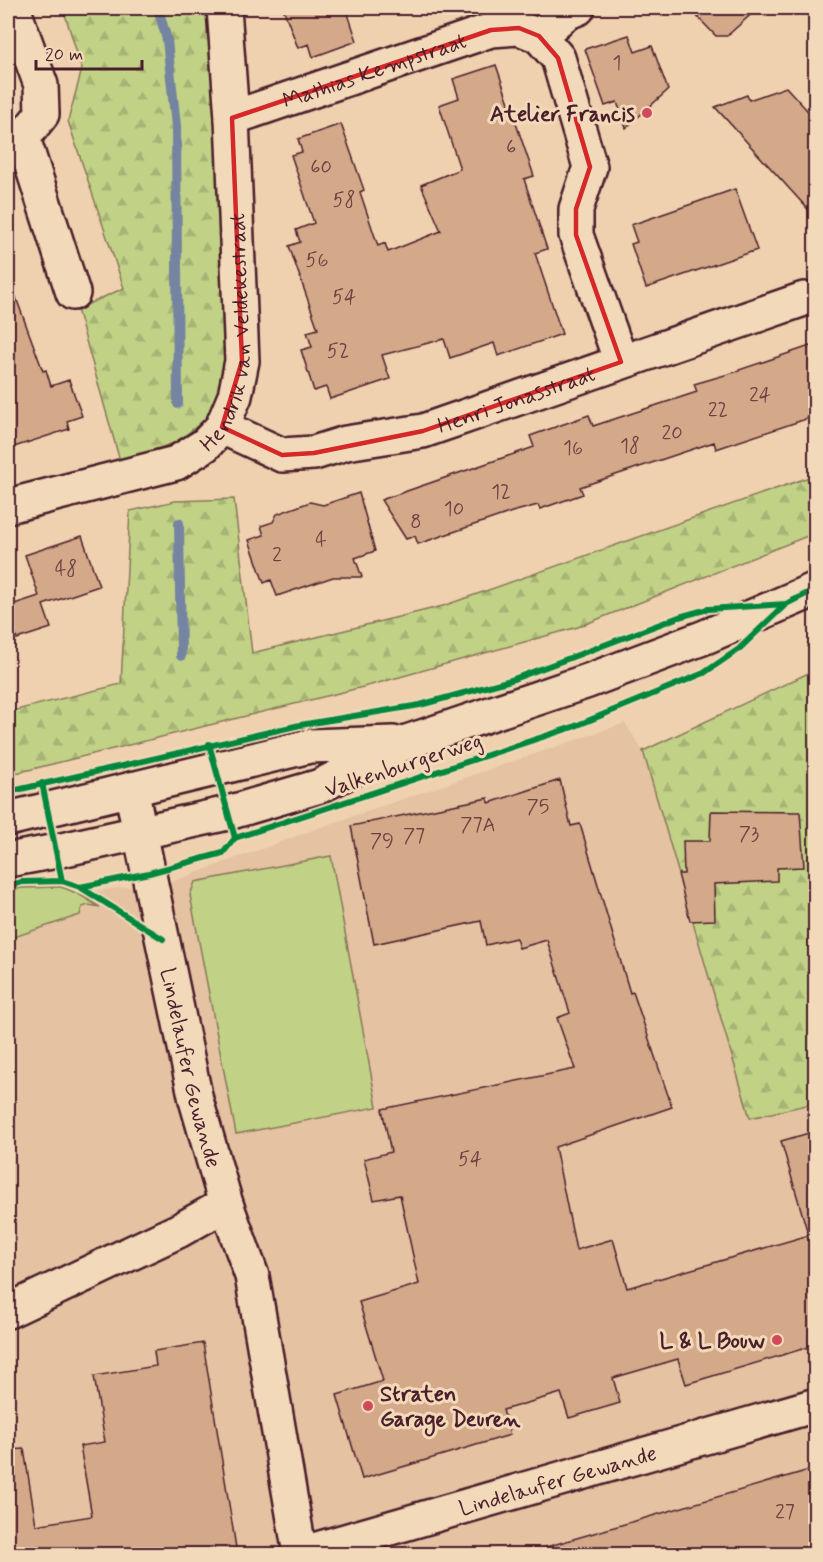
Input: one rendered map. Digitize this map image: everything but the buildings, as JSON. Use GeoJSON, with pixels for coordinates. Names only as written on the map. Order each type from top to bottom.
{"type":"FeatureCollection","features":[{"type":"Feature","properties":{"kind":"street"},"geometry":{"type":"LineString","coordinates":[[13,8],[41,85],[42,114],[15,140],[73,294]]}},
{"type":"Feature","properties":{"kind":"street","name":"Hendrik van Veldekestraat"},"geometry":{"type":"LineString","coordinates":[[8,506],[176,464],[205,445],[222,427],[235,396],[242,361],[232,118],[224,8]]}},
{"type":"Feature","properties":{"kind":"street"},"geometry":{"type":"LineString","coordinates":[[578,8],[566,13],[539,36],[558,58],[590,167],[576,208],[576,235],[621,362]]}},
{"type":"Feature","properties":{"kind":"street","name":"Mathias Kempstraat"},"geometry":{"type":"LineString","coordinates":[[232,118],[491,30],[519,28],[539,36]]}},
{"type":"Feature","properties":{"kind":"street","name":"Henri Jonasstraat"},"geometry":{"type":"LineString","coordinates":[[222,427],[282,455],[314,453],[346,443],[423,431],[804,299]]}},
{"type":"Feature","properties":{"kind":"street","name":"Valkenburgerweg"},"geometry":{"type":"LineString","coordinates":[[8,860],[228,813],[320,786],[404,743],[609,674],[705,638],[816,589]]}},
{"type":"Feature","properties":{"kind":"street","name":"Valkenburgerweg"},"geometry":{"type":"LineString","coordinates":[[8,819],[310,746],[404,743]]}},
{"type":"Feature","properties":{"kind":"street","name":"Lindelaufer Gewande"},"geometry":{"type":"LineString","coordinates":[[131,789],[196,1100],[226,1204],[252,1276],[300,1554],[816,1405]]}},
{"type":"Feature","properties":{"kind":"street"},"geometry":{"type":"LineString","coordinates":[[8,1311],[180,1230],[226,1204]]}},
{"type":"Feature","properties":{"kind":"highlighted area"},"geometry":{"type":"Polygon","coordinates":[[[519,28],[539,36],[558,58],[590,167],[576,209],[576,235],[621,362],[423,431],[314,453],[282,455],[222,427],[242,361],[232,118],[491,30],[519,28]]]}},
{"type":"Feature","properties":{"kind":"shaded area"},"geometry":{"type":"Polygon","coordinates":[[[625,723],[643,751],[750,1118],[815,1103],[815,1554],[8,1554],[8,901],[171,882],[321,827],[625,723]]]}},
{"type":"Feature","properties":{"kind":"green space"},"geometry":{"type":"Polygon","coordinates":[[[63,8],[211,8],[233,321],[219,408],[177,442],[120,461],[77,309],[124,288],[68,121],[82,69],[63,8]]]}},
{"type":"Feature","properties":{"kind":"green space"},"geometry":{"type":"Polygon","coordinates":[[[815,475],[815,533],[578,627],[371,685],[8,775],[8,712],[121,684],[130,511],[175,501],[234,499],[252,653],[443,606],[815,475]]]}},
{"type":"Feature","properties":{"kind":"green space"},"geometry":{"type":"Polygon","coordinates":[[[815,670],[815,1103],[750,1118],[643,751],[815,670]]]}},
{"type":"Feature","properties":{"kind":"green space"},"geometry":{"type":"Polygon","coordinates":[[[331,856],[377,1107],[236,1134],[190,895],[195,882],[331,856]]]}},
{"type":"Feature","properties":{"kind":"green space"},"geometry":{"type":"Polygon","coordinates":[[[60,887],[75,892],[100,907],[89,905],[82,907],[80,915],[8,939],[8,891],[22,888],[60,887]]]}},
{"type":"Feature","properties":{"kind":"waterway"},"geometry":{"type":"LineString","coordinates":[[158,8],[167,40],[176,126],[178,404]]}},
{"type":"Feature","properties":{"kind":"waterway"},"geometry":{"type":"LineString","coordinates":[[179,523],[181,656]]}},
{"type":"Feature","properties":{"kind":"cycle path"},"geometry":{"type":"LineString","coordinates":[[8,886],[22,882],[62,881],[80,887],[149,873],[223,853],[235,838],[573,727],[704,673],[739,649],[786,604],[816,589]]}},
{"type":"Feature","properties":{"kind":"cycle path"},"geometry":{"type":"LineString","coordinates":[[8,792],[300,725],[420,705],[511,680],[679,617],[708,609],[786,604]]}},
{"type":"Feature","properties":{"kind":"cycle path"},"geometry":{"type":"LineString","coordinates":[[209,744],[235,838]]}},
{"type":"Feature","properties":{"kind":"cycle path"},"geometry":{"type":"LineString","coordinates":[[42,783],[62,881]]}},
{"type":"Feature","properties":{"kind":"cycle path"},"geometry":{"type":"LineString","coordinates":[[80,887],[163,939]]}},
{"type":"Feature","properties":{"kind":"place","name":"Atelier Francis"},"geometry":{"type":"Point","coordinates":[647,113]}},
{"type":"Feature","properties":{"kind":"place","name":"L & L Bouw"},"geometry":{"type":"Point","coordinates":[777,1340]}},
{"type":"Feature","properties":{"kind":"place","name":"Straten Garage Deuren"},"geometry":{"type":"Point","coordinates":[368,1406]}}]}
